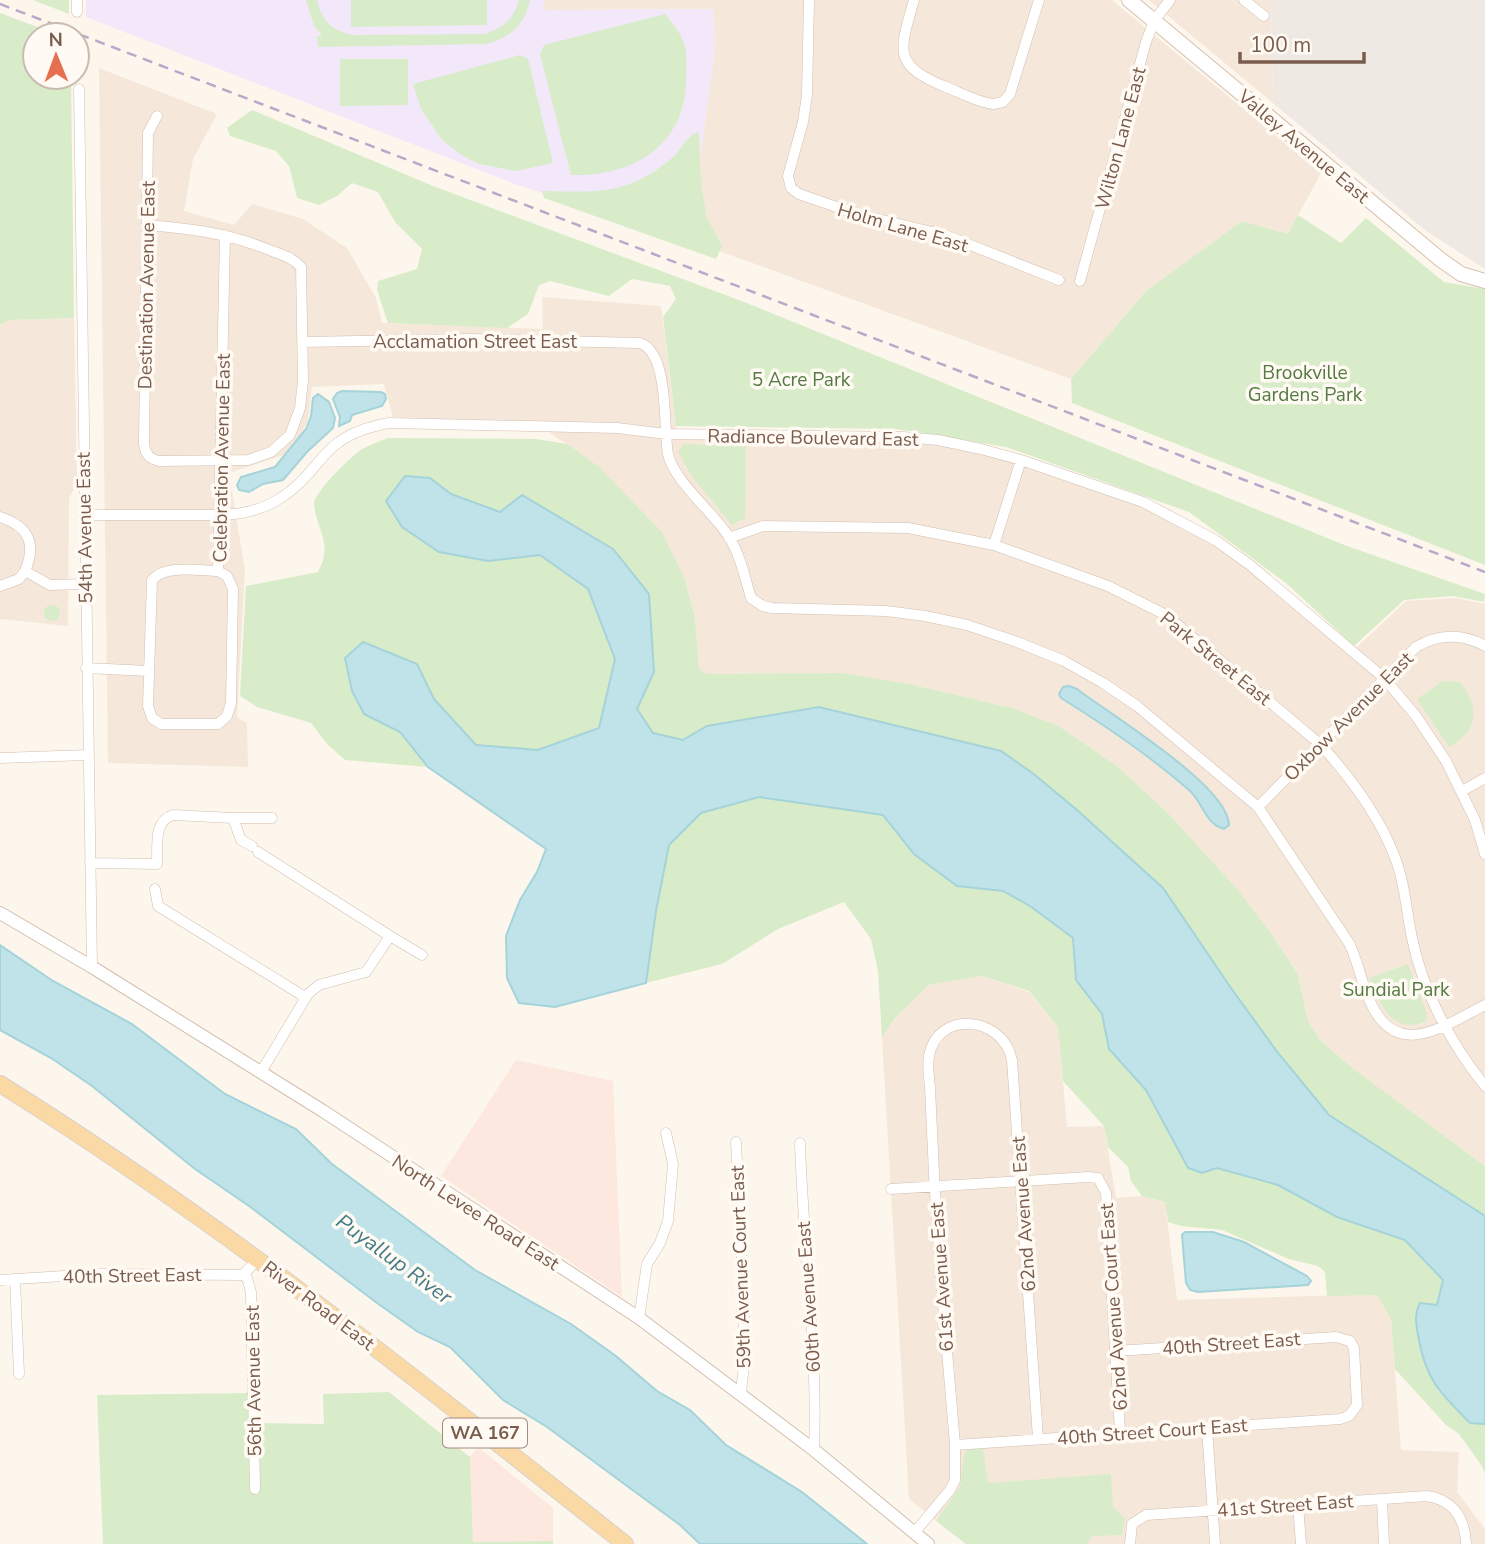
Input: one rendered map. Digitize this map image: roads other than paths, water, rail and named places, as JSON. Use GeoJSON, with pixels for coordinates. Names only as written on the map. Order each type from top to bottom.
{"type":"FeatureCollection","features":[{"type":"Feature","properties":{"kind":"main road","name":"Valley Avenue East"},"geometry":{"type":"LineString","coordinates":[[1129,0],[1441,260],[1461,274],[1485,281]]}},
{"type":"Feature","properties":{"kind":"main road","name":"River Road East"},"geometry":{"type":"LineString","coordinates":[[0,1084],[157,1186],[258,1259],[625,1544]]}},
{"type":"Feature","properties":{"kind":"street"},"geometry":{"type":"LineString","coordinates":[[77,0],[77,12]]}},
{"type":"Feature","properties":{"kind":"street","name":"Holm Lane East"},"geometry":{"type":"LineString","coordinates":[[809,0],[807,95],[803,122],[788,176],[789,184],[799,194],[827,205],[945,235],[1059,280]]}},
{"type":"Feature","properties":{"kind":"street"},"geometry":{"type":"LineString","coordinates":[[914,0],[903,42],[910,68],[925,79],[993,104],[1003,102],[1010,94],[1039,0]]}},
{"type":"Feature","properties":{"kind":"street","name":"Wilton Lane East"},"geometry":{"type":"LineString","coordinates":[[1080,281],[1142,55],[1154,21],[1170,0]]}},
{"type":"Feature","properties":{"kind":"street"},"geometry":{"type":"LineString","coordinates":[[1244,0],[1264,16]]}},
{"type":"Feature","properties":{"kind":"street","name":"54th Avenue East"},"geometry":{"type":"LineString","coordinates":[[79,91],[92,967]]}},
{"type":"Feature","properties":{"kind":"street","name":"Destination Avenue East"},"geometry":{"type":"LineString","coordinates":[[157,116],[148,133],[144,443],[148,455],[159,461],[221,459]]}},
{"type":"Feature","properties":{"kind":"street"},"geometry":{"type":"LineString","coordinates":[[147,225],[206,230],[244,239],[292,259],[300,267],[303,342],[300,408],[290,435],[281,445],[260,457],[248,460],[221,459]]}},
{"type":"Feature","properties":{"kind":"street","name":"Celebration Avenue East"},"geometry":{"type":"LineString","coordinates":[[149,671],[148,710],[152,718],[166,725],[212,726],[228,716],[231,703],[233,589],[227,576],[218,571],[225,235]]}},
{"type":"Feature","properties":{"kind":"street","name":"Acclamation Street East"},"geometry":{"type":"LineString","coordinates":[[303,342],[469,340],[640,343],[646,345],[654,356],[666,398],[666,434]]}},
{"type":"Feature","properties":{"kind":"street","name":"Radiance Boulevard East"},"geometry":{"type":"LineString","coordinates":[[84,515],[241,514],[275,503],[293,491],[324,454],[340,441],[372,426],[389,423],[617,428],[666,434],[903,437],[970,447],[1021,460],[1143,502],[1215,540],[1250,565],[1384,678],[1416,716],[1462,791],[1475,820],[1485,854]]}},
{"type":"Feature","properties":{"kind":"street"},"geometry":{"type":"LineString","coordinates":[[666,434],[670,461],[729,538],[751,598],[756,603],[772,608],[886,611],[925,616],[967,625],[1064,661],[1137,706],[1258,807],[1349,943],[1376,1016],[1394,1032],[1402,1035],[1422,1035],[1485,1005]]}},
{"type":"Feature","properties":{"kind":"street"},"geometry":{"type":"LineString","coordinates":[[994,545],[1021,460]]}},
{"type":"Feature","properties":{"kind":"street"},"geometry":{"type":"LineString","coordinates":[[0,517],[12,521],[27,535],[31,550],[30,560],[19,579],[0,586]]}},
{"type":"Feature","properties":{"kind":"street","name":"Park Street East"},"geometry":{"type":"LineString","coordinates":[[729,538],[763,526],[908,528],[994,545],[1108,586],[1166,615],[1320,744],[1342,768],[1374,815],[1394,854],[1402,878],[1412,939],[1423,976],[1444,1025],[1469,1066],[1485,1086]]}},
{"type":"Feature","properties":{"kind":"street"},"geometry":{"type":"LineString","coordinates":[[25,571],[50,585],[85,584]]}},
{"type":"Feature","properties":{"kind":"street"},"geometry":{"type":"LineString","coordinates":[[86,668],[149,671],[150,588],[154,577],[166,571],[218,571]]}},
{"type":"Feature","properties":{"kind":"street","name":"Oxbow Avenue East"},"geometry":{"type":"LineString","coordinates":[[1258,807],[1408,653],[1425,642],[1450,636],[1476,641],[1485,646]]}},
{"type":"Feature","properties":{"kind":"street"},"geometry":{"type":"LineString","coordinates":[[0,758],[88,755]]}},
{"type":"Feature","properties":{"kind":"street"},"geometry":{"type":"LineString","coordinates":[[1462,791],[1485,778]]}},
{"type":"Feature","properties":{"kind":"street"},"geometry":{"type":"LineString","coordinates":[[156,876],[160,824],[165,818],[272,818]]}},
{"type":"Feature","properties":{"kind":"street"},"geometry":{"type":"LineString","coordinates":[[233,818],[241,840],[422,955]]}},
{"type":"Feature","properties":{"kind":"street"},"geometry":{"type":"LineString","coordinates":[[90,863],[157,863]]}},
{"type":"Feature","properties":{"kind":"street"},"geometry":{"type":"LineString","coordinates":[[155,889],[158,906],[305,998]]}},
{"type":"Feature","properties":{"kind":"street","name":"North Levee Road East"},"geometry":{"type":"LineString","coordinates":[[0,913],[261,1072],[639,1318],[814,1450],[928,1544]]}},
{"type":"Feature","properties":{"kind":"street"},"geometry":{"type":"LineString","coordinates":[[261,1072],[305,998],[319,985],[366,972],[390,936]]}},
{"type":"Feature","properties":{"kind":"street","name":"62nd Avenue East"},"geometry":{"type":"LineString","coordinates":[[962,1024],[980,1025],[995,1031],[1010,1050],[1038,1438]]}},
{"type":"Feature","properties":{"kind":"street","name":"61st Avenue East"},"geometry":{"type":"LineString","coordinates":[[915,1532],[950,1490],[955,1479],[955,1445],[934,1188],[929,1056],[939,1036],[962,1024]]}},
{"type":"Feature","properties":{"kind":"street"},"geometry":{"type":"LineString","coordinates":[[639,1318],[647,1264],[660,1243],[668,1221],[673,1164],[666,1133]]}},
{"type":"Feature","properties":{"kind":"street","name":"59th Avenue Court East"},"geometry":{"type":"LineString","coordinates":[[736,1142],[744,1304],[741,1393]]}},
{"type":"Feature","properties":{"kind":"street","name":"60th Avenue East"},"geometry":{"type":"LineString","coordinates":[[800,1143],[812,1344],[814,1450]]}},
{"type":"Feature","properties":{"kind":"street","name":"62nd Avenue Court East"},"geometry":{"type":"LineString","coordinates":[[1021,1182],[1088,1177],[1098,1178],[1102,1182],[1105,1193],[1120,1432]]}},
{"type":"Feature","properties":{"kind":"street"},"geometry":{"type":"LineString","coordinates":[[891,1189],[1021,1182]]}},
{"type":"Feature","properties":{"kind":"street"},"geometry":{"type":"LineString","coordinates":[[243,1275],[258,1259]]}},
{"type":"Feature","properties":{"kind":"street","name":"40th Street East"},"geometry":{"type":"LineString","coordinates":[[0,1280],[96,1273],[243,1275]]}},
{"type":"Feature","properties":{"kind":"street","name":"56th Avenue East"},"geometry":{"type":"LineString","coordinates":[[243,1275],[247,1278],[251,1292],[255,1489]]}},
{"type":"Feature","properties":{"kind":"street"},"geometry":{"type":"LineString","coordinates":[[15,1279],[19,1374]]}},
{"type":"Feature","properties":{"kind":"street","name":"40th Street East"},"geometry":{"type":"LineString","coordinates":[[1116,1350],[1345,1338],[1354,1348],[1358,1400],[1356,1410],[1349,1416]]}},
{"type":"Feature","properties":{"kind":"street","name":"40th Street Court East"},"geometry":{"type":"LineString","coordinates":[[955,1445],[1340,1419],[1349,1416]]}},
{"type":"Feature","properties":{"kind":"street"},"geometry":{"type":"LineString","coordinates":[[1207,1428],[1216,1544]]}},
{"type":"Feature","properties":{"kind":"street","name":"41st Street East"},"geometry":{"type":"LineString","coordinates":[[1130,1544],[1132,1524],[1146,1515],[1427,1496],[1440,1499],[1455,1509],[1461,1517],[1466,1544]]}},
{"type":"Feature","properties":{"kind":"street"},"geometry":{"type":"LineString","coordinates":[[1382,1499],[1384,1544]]}},
{"type":"Feature","properties":{"kind":"street"},"geometry":{"type":"LineString","coordinates":[[1298,1505],[1301,1544]]}},
{"type":"Feature","properties":{"kind":"water"},"geometry":{"type":"Polygon","coordinates":[[[342,391],[381,392],[386,399],[382,406],[352,415],[350,421],[339,426],[340,417],[333,399],[342,391]]]}},
{"type":"Feature","properties":{"kind":"water"},"geometry":{"type":"Polygon","coordinates":[[[318,394],[329,402],[335,418],[333,428],[307,452],[283,480],[263,484],[249,492],[239,490],[237,485],[241,477],[275,467],[306,429],[313,398],[318,394]]]}},
{"type":"Feature","properties":{"kind":"water"},"geometry":{"type":"Polygon","coordinates":[[[405,476],[430,478],[451,494],[500,512],[522,495],[613,549],[649,594],[654,672],[637,709],[653,733],[683,740],[707,726],[819,707],[1001,751],[1077,810],[1163,888],[1278,1053],[1329,1115],[1485,1216],[1485,1424],[1470,1423],[1442,1394],[1425,1363],[1416,1315],[1420,1303],[1437,1305],[1443,1280],[1405,1240],[1337,1217],[1278,1185],[1217,1168],[1202,1173],[1188,1168],[1146,1090],[1109,1049],[1102,1014],[1076,980],[1073,938],[1030,906],[1003,891],[957,886],[914,854],[883,815],[759,797],[701,813],[669,845],[646,983],[555,1007],[519,1003],[507,978],[506,936],[520,900],[537,872],[546,849],[428,767],[400,732],[364,714],[352,691],[345,658],[363,642],[417,664],[434,699],[476,745],[538,750],[599,728],[615,659],[588,589],[540,555],[488,561],[439,552],[402,527],[386,501],[405,476]]]}},
{"type":"Feature","properties":{"kind":"water"},"geometry":{"type":"Polygon","coordinates":[[[1063,687],[1077,689],[1189,771],[1224,809],[1229,825],[1224,829],[1212,822],[1194,795],[1174,777],[1127,741],[1061,698],[1059,694],[1063,687]]]}},
{"type":"Feature","properties":{"kind":"water","name":"Puyallup River"},"geometry":{"type":"Polygon","coordinates":[[[0,945],[53,981],[132,1024],[225,1094],[296,1129],[332,1164],[475,1270],[571,1324],[616,1356],[657,1391],[690,1410],[726,1445],[802,1492],[867,1544],[700,1544],[680,1525],[547,1427],[503,1400],[450,1347],[418,1332],[377,1303],[249,1206],[195,1169],[92,1086],[51,1058],[0,1030],[0,945]]]}},
{"type":"Feature","properties":{"kind":"water"},"geometry":{"type":"Polygon","coordinates":[[[1185,1232],[1213,1232],[1244,1242],[1307,1276],[1311,1281],[1308,1285],[1198,1292],[1190,1290],[1186,1283],[1182,1235],[1185,1232]]]}},
{"type":"Feature","properties":{"kind":"railway"},"geometry":{"type":"LineString","coordinates":[[0,4],[1485,572]]}},
{"type":"Feature","properties":{"kind":"park label","name":"5 Acre Park"},"geometry":{"type":"Point","coordinates":[801,379]}},
{"type":"Feature","properties":{"kind":"park label","name":"Brookville Gardens Park"},"geometry":{"type":"Point","coordinates":[1305,383]}},
{"type":"Feature","properties":{"kind":"park label","name":"Sundial Park"},"geometry":{"type":"Point","coordinates":[1396,989]}}]}
